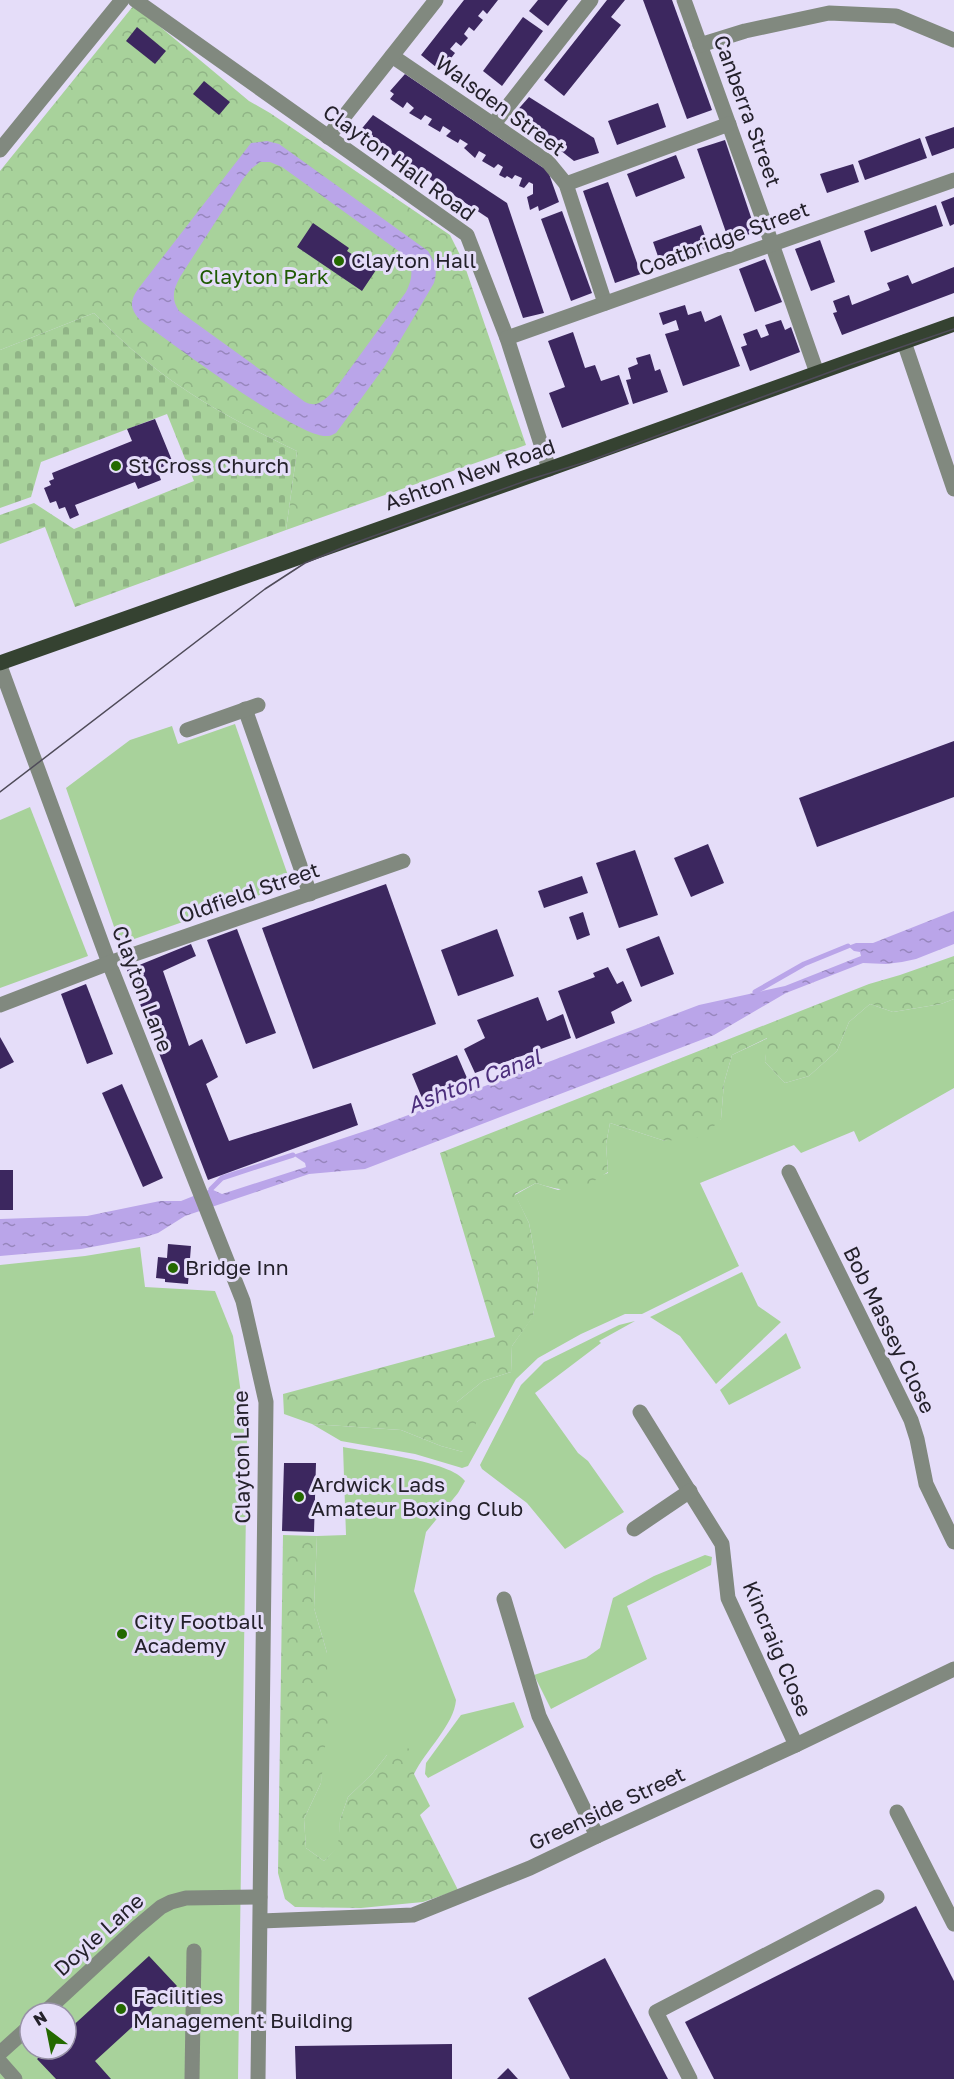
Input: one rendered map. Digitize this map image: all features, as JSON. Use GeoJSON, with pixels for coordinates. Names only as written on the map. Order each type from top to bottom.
{"type":"FeatureCollection","features":[{"type":"Feature","properties":{"kind":"main road","name":"Ashton New Road"},"geometry":{"type":"LineString","coordinates":[[0,665],[954,324]]}},
{"type":"Feature","properties":{"kind":"street"},"geometry":{"type":"LineString","coordinates":[[0,150],[122,0]]}},
{"type":"Feature","properties":{"kind":"street","name":"Clayton Hall Road"},"geometry":{"type":"LineString","coordinates":[[135,0],[467,235],[507,338],[549,470]]}},
{"type":"Feature","properties":{"kind":"street"},"geometry":{"type":"LineString","coordinates":[[328,137],[436,0]]}},
{"type":"Feature","properties":{"kind":"street"},"geometry":{"type":"LineString","coordinates":[[493,124],[591,0]]}},
{"type":"Feature","properties":{"kind":"street","name":"Canberra Street"},"geometry":{"type":"LineString","coordinates":[[684,0],[816,373]]}},
{"type":"Feature","properties":{"kind":"street"},"geometry":{"type":"LineString","coordinates":[[700,45],[745,31],[830,13],[896,16],[954,40]]}},
{"type":"Feature","properties":{"kind":"street","name":"Walsden Street"},"geometry":{"type":"LineString","coordinates":[[392,56],[548,162],[567,184],[605,303]]}},
{"type":"Feature","properties":{"kind":"street"},"geometry":{"type":"LineString","coordinates":[[567,184],[729,124]]}},
{"type":"Feature","properties":{"kind":"street","name":"Coatbridge Street"},"geometry":{"type":"LineString","coordinates":[[507,338],[954,180]]}},
{"type":"Feature","properties":{"kind":"street"},"geometry":{"type":"LineString","coordinates":[[904,342],[954,489]]}},
{"type":"Feature","properties":{"kind":"street","name":"Clayton Lane"},"geometry":{"type":"LineString","coordinates":[[0,665],[109,963],[243,1301],[266,1402],[258,2079]]}},
{"type":"Feature","properties":{"kind":"street"},"geometry":{"type":"LineString","coordinates":[[187,730],[251,707],[310,894]]}},
{"type":"Feature","properties":{"kind":"street","name":"Oldfield Street"},"geometry":{"type":"LineString","coordinates":[[0,1005],[109,963],[403,861]]}},
{"type":"Feature","properties":{"kind":"street","name":"Bob Massey Close"},"geometry":{"type":"LineString","coordinates":[[789,1172],[911,1420],[926,1484],[954,1542]]}},
{"type":"Feature","properties":{"kind":"street","name":"Kincraig Close"},"geometry":{"type":"LineString","coordinates":[[640,1412],[722,1544],[728,1599],[796,1745]]}},
{"type":"Feature","properties":{"kind":"street"},"geometry":{"type":"LineString","coordinates":[[634,1529],[690,1491]]}},
{"type":"Feature","properties":{"kind":"street"},"geometry":{"type":"LineString","coordinates":[[504,1599],[539,1716],[597,1836]]}},
{"type":"Feature","properties":{"kind":"street","name":"Greenside Street"},"geometry":{"type":"LineString","coordinates":[[261,1921],[413,1915],[530,1868],[954,1669]]}},
{"type":"Feature","properties":{"kind":"street"},"geometry":{"type":"LineString","coordinates":[[897,1812],[954,1924]]}},
{"type":"Feature","properties":{"kind":"street","name":"Doyle Lane"},"geometry":{"type":"LineString","coordinates":[[57,2001],[142,1923],[171,1902],[186,1898],[261,1897]]}},
{"type":"Feature","properties":{"kind":"street"},"geometry":{"type":"LineString","coordinates":[[690,2079],[656,2012],[877,1897]]}},
{"type":"Feature","properties":{"kind":"street"},"geometry":{"type":"LineString","coordinates":[[192,2079],[194,1951]]}},
{"type":"Feature","properties":{"kind":"street"},"geometry":{"type":"LineString","coordinates":[[0,2053],[18,2037]]}},
{"type":"Feature","properties":{"kind":"street"},"geometry":{"type":"LineString","coordinates":[[0,2062],[15,2079]]}},
{"type":"Feature","properties":{"kind":"green space","name":"Clayton Park"},"geometry":{"type":"Polygon","coordinates":[[[134,5],[249,101],[450,235],[463,261],[526,445],[286,530],[297,451],[214,408],[189,392],[141,357],[94,313],[0,350],[0,171],[134,5]]]}},
{"type":"Feature","properties":{"kind":"green space"},"geometry":{"type":"Polygon","coordinates":[[[94,313],[141,357],[189,392],[214,408],[297,451],[286,530],[75,607],[45,527],[0,544],[0,515],[34,503],[74,529],[194,481],[167,414],[41,462],[31,497],[0,508],[0,350],[94,313]]]}},
{"type":"Feature","properties":{"kind":"green space"},"geometry":{"type":"Polygon","coordinates":[[[235,724],[291,884],[120,944],[66,788],[130,740],[172,726],[178,744],[235,724]]]}},
{"type":"Feature","properties":{"kind":"green space"},"geometry":{"type":"Polygon","coordinates":[[[30,807],[88,956],[0,988],[0,820],[30,807]]]}},
{"type":"Feature","properties":{"kind":"green space"},"geometry":{"type":"Polygon","coordinates":[[[954,956],[954,999],[941,1004],[893,1012],[870,1004],[849,1022],[837,1051],[809,1076],[785,1083],[765,1062],[767,1038],[732,1055],[724,1083],[721,1119],[703,1137],[665,1141],[610,1123],[606,1144],[608,1172],[574,1189],[557,1189],[536,1183],[515,1194],[529,1223],[539,1276],[533,1317],[512,1346],[511,1372],[483,1381],[457,1402],[477,1421],[463,1452],[401,1430],[312,1424],[284,1414],[283,1394],[495,1337],[440,1153],[869,984],[954,956]]]}},
{"type":"Feature","properties":{"kind":"green space"},"geometry":{"type":"Polygon","coordinates":[[[954,999],[954,1088],[859,1142],[854,1131],[801,1153],[794,1145],[700,1183],[739,1266],[642,1314],[625,1314],[581,1334],[538,1358],[516,1379],[468,1466],[462,1468],[415,1454],[341,1441],[312,1424],[401,1430],[463,1452],[457,1402],[483,1381],[511,1372],[512,1346],[533,1316],[539,1276],[529,1223],[515,1195],[536,1183],[558,1190],[608,1173],[606,1144],[610,1123],[665,1141],[721,1119],[724,1083],[732,1055],[768,1038],[765,1062],[785,1083],[809,1076],[837,1051],[849,1022],[870,1004],[893,1012],[941,1004],[954,999]]]}},
{"type":"Feature","properties":{"kind":"green space","name":"City Football Academy"},"geometry":{"type":"Polygon","coordinates":[[[140,1247],[145,1287],[215,1291],[233,1336],[247,1437],[238,2079],[0,2079],[0,1265],[85,1256],[140,1247]]]}},
{"type":"Feature","properties":{"kind":"green space"},"geometry":{"type":"Polygon","coordinates":[[[742,1272],[758,1306],[781,1322],[716,1384],[680,1336],[650,1317],[742,1272]]]}},
{"type":"Feature","properties":{"kind":"green space"},"geometry":{"type":"Polygon","coordinates":[[[635,1321],[599,1341],[601,1343],[535,1393],[624,1512],[565,1549],[527,1503],[482,1469],[480,1465],[521,1385],[544,1362],[619,1325],[635,1321]]]}},
{"type":"Feature","properties":{"kind":"green space"},"geometry":{"type":"Polygon","coordinates":[[[786,1333],[801,1368],[729,1405],[720,1390],[786,1333]]]}},
{"type":"Feature","properties":{"kind":"green space"},"geometry":{"type":"Polygon","coordinates":[[[343,1447],[427,1463],[457,1474],[465,1481],[426,1532],[414,1591],[456,1700],[445,1728],[414,1774],[413,1754],[387,1755],[372,1774],[348,1797],[340,1820],[339,1846],[324,1861],[306,1848],[304,1819],[321,1783],[327,1653],[314,1608],[317,1536],[346,1535],[343,1447]]]}},
{"type":"Feature","properties":{"kind":"green space"},"geometry":{"type":"Polygon","coordinates":[[[283,1535],[317,1536],[314,1608],[327,1653],[328,1721],[321,1783],[304,1819],[306,1848],[324,1861],[338,1846],[340,1820],[348,1797],[402,1742],[414,1754],[414,1774],[430,1806],[420,1815],[458,1890],[423,1902],[361,1908],[295,1907],[285,1899],[278,1873],[283,1535]]]}},
{"type":"Feature","properties":{"kind":"green space"},"geometry":{"type":"Polygon","coordinates":[[[705,1555],[712,1557],[711,1565],[627,1606],[647,1659],[551,1709],[534,1675],[586,1658],[600,1648],[613,1598],[654,1576],[705,1555]]]}},
{"type":"Feature","properties":{"kind":"green space"},"geometry":{"type":"Polygon","coordinates":[[[514,1702],[524,1727],[428,1778],[425,1774],[426,1763],[461,1715],[514,1702]]]}},
{"type":"Feature","properties":{"kind":"water"},"geometry":{"type":"Polygon","coordinates":[[[267,141],[279,144],[428,251],[435,266],[434,283],[385,366],[336,433],[330,436],[313,433],[264,407],[141,321],[133,309],[133,298],[138,289],[251,143],[267,141]],[[260,162],[243,179],[180,277],[174,290],[174,298],[179,311],[305,402],[316,404],[333,392],[406,292],[411,271],[408,261],[400,252],[282,167],[270,162],[260,162]]]}},
{"type":"Feature","properties":{"kind":"water"},"geometry":{"type":"Polygon","coordinates":[[[954,911],[954,944],[902,962],[863,963],[786,993],[714,1035],[365,1169],[309,1174],[185,1216],[158,1233],[145,1237],[81,1249],[0,1256],[0,1219],[87,1216],[160,1201],[181,1201],[211,1189],[222,1194],[306,1167],[305,1163],[293,1155],[374,1128],[699,1005],[785,986],[861,956],[860,952],[848,946],[856,943],[873,943],[954,911]]]}},
{"type":"Feature","properties":{"kind":"building"},"geometry":{"type":"Polygon","coordinates":[[[464,0],[498,0],[487,14],[483,10],[478,16],[483,20],[474,31],[469,27],[464,34],[468,38],[461,46],[456,42],[450,49],[455,53],[445,66],[440,62],[436,67],[421,55],[464,0]]]}},
{"type":"Feature","properties":{"kind":"building"},"geometry":{"type":"Polygon","coordinates":[[[538,0],[568,0],[548,26],[529,11],[538,0]]]}},
{"type":"Feature","properties":{"kind":"building"},"geometry":{"type":"Polygon","coordinates":[[[607,0],[625,0],[611,17],[621,25],[564,96],[544,80],[607,0]]]}},
{"type":"Feature","properties":{"kind":"building"},"geometry":{"type":"Polygon","coordinates":[[[643,0],[672,0],[712,110],[687,119],[643,0]]]}},
{"type":"Feature","properties":{"kind":"building"},"geometry":{"type":"Polygon","coordinates":[[[523,17],[543,31],[502,86],[483,71],[523,17]]]}},
{"type":"Feature","properties":{"kind":"building"},"geometry":{"type":"Polygon","coordinates":[[[137,27],[166,51],[155,64],[126,41],[137,27]]]}},
{"type":"Feature","properties":{"kind":"building"},"geometry":{"type":"Polygon","coordinates":[[[405,74],[548,171],[559,202],[539,211],[538,206],[530,210],[527,197],[533,194],[533,184],[529,182],[524,188],[519,186],[522,178],[515,175],[512,179],[499,175],[503,167],[498,164],[494,168],[482,161],[486,155],[479,151],[475,158],[464,148],[468,144],[460,139],[458,143],[446,136],[451,131],[443,126],[440,132],[428,125],[432,119],[425,115],[421,120],[409,113],[414,108],[407,102],[403,108],[390,99],[394,94],[390,91],[405,74]]]}},
{"type":"Feature","properties":{"kind":"building"},"geometry":{"type":"Polygon","coordinates":[[[204,81],[230,102],[219,115],[193,94],[204,81]]]}},
{"type":"Feature","properties":{"kind":"building"},"geometry":{"type":"Polygon","coordinates":[[[529,97],[594,138],[599,153],[574,161],[514,114],[529,97]]]}},
{"type":"Feature","properties":{"kind":"building"},"geometry":{"type":"Polygon","coordinates":[[[658,103],[666,127],[617,145],[608,121],[658,103]]]}},
{"type":"Feature","properties":{"kind":"building"},"geometry":{"type":"Polygon","coordinates":[[[373,115],[507,203],[544,313],[523,318],[488,218],[359,132],[373,115]]]}},
{"type":"Feature","properties":{"kind":"building"},"geometry":{"type":"Polygon","coordinates":[[[954,127],[954,148],[932,156],[925,137],[954,127]]]}},
{"type":"Feature","properties":{"kind":"building"},"geometry":{"type":"Polygon","coordinates":[[[920,138],[927,158],[865,180],[858,161],[920,138]]]}},
{"type":"Feature","properties":{"kind":"building"},"geometry":{"type":"Polygon","coordinates":[[[725,140],[756,232],[729,241],[697,149],[725,140]]]}},
{"type":"Feature","properties":{"kind":"building"},"geometry":{"type":"Polygon","coordinates":[[[676,155],[685,178],[636,197],[627,174],[676,155]]]}},
{"type":"Feature","properties":{"kind":"building"},"geometry":{"type":"Polygon","coordinates":[[[853,164],[859,182],[827,193],[820,174],[853,164]]]}},
{"type":"Feature","properties":{"kind":"building"},"geometry":{"type":"Polygon","coordinates":[[[608,182],[641,274],[615,283],[583,191],[608,182]]]}},
{"type":"Feature","properties":{"kind":"building"},"geometry":{"type":"Polygon","coordinates":[[[954,197],[954,224],[950,226],[941,202],[954,197]]]}},
{"type":"Feature","properties":{"kind":"building"},"geometry":{"type":"Polygon","coordinates":[[[936,205],[943,226],[871,252],[864,231],[936,205]]]}},
{"type":"Feature","properties":{"kind":"building"},"geometry":{"type":"Polygon","coordinates":[[[562,211],[592,293],[571,301],[541,219],[562,211]]]}},
{"type":"Feature","properties":{"kind":"building","name":"Clayton Hall"},"geometry":{"type":"Polygon","coordinates":[[[313,223],[349,248],[347,251],[376,270],[362,291],[297,247],[313,223]]]}},
{"type":"Feature","properties":{"kind":"building"},"geometry":{"type":"Polygon","coordinates":[[[701,225],[709,247],[661,265],[653,242],[701,225]]]}},
{"type":"Feature","properties":{"kind":"building"},"geometry":{"type":"Polygon","coordinates":[[[820,240],[835,282],[811,291],[795,249],[820,240]]]}},
{"type":"Feature","properties":{"kind":"building"},"geometry":{"type":"Polygon","coordinates":[[[765,259],[782,302],[755,312],[739,269],[765,259]]]}},
{"type":"Feature","properties":{"kind":"building"},"geometry":{"type":"Polygon","coordinates":[[[954,267],[954,293],[842,335],[833,313],[837,312],[833,301],[849,295],[852,305],[890,290],[887,283],[908,275],[912,284],[954,267]]]}},
{"type":"Feature","properties":{"kind":"building"},"geometry":{"type":"Polygon","coordinates":[[[685,305],[688,315],[701,311],[705,322],[721,315],[740,366],[683,386],[665,334],[679,330],[676,320],[663,325],[659,313],[685,305]]]}},
{"type":"Feature","properties":{"kind":"building"},"geometry":{"type":"Polygon","coordinates":[[[781,320],[785,330],[791,327],[800,352],[750,371],[741,347],[747,345],[743,334],[757,329],[761,338],[769,335],[765,325],[781,320]]]}},
{"type":"Feature","properties":{"kind":"building"},"geometry":{"type":"Polygon","coordinates":[[[573,332],[585,368],[595,365],[601,381],[619,375],[629,404],[562,428],[549,393],[565,387],[548,341],[573,332]]]}},
{"type":"Feature","properties":{"kind":"building"},"geometry":{"type":"Polygon","coordinates":[[[650,354],[655,371],[660,369],[668,392],[633,404],[626,380],[631,379],[628,368],[638,364],[636,358],[650,354]]]}},
{"type":"Feature","properties":{"kind":"building","name":"St Cross Church"},"geometry":{"type":"Polygon","coordinates":[[[155,419],[173,463],[157,469],[161,480],[138,489],[135,482],[75,505],[79,515],[70,519],[65,507],[59,509],[56,501],[50,503],[44,488],[51,485],[49,481],[54,479],[52,473],[132,441],[127,429],[155,419]]]}},
{"type":"Feature","properties":{"kind":"building"},"geometry":{"type":"Polygon","coordinates":[[[954,741],[954,797],[817,847],[799,798],[954,741]]]}},
{"type":"Feature","properties":{"kind":"building"},"geometry":{"type":"Polygon","coordinates":[[[708,844],[724,883],[691,897],[674,858],[708,844]]]}},
{"type":"Feature","properties":{"kind":"building"},"geometry":{"type":"Polygon","coordinates":[[[635,850],[658,915],[619,928],[596,863],[635,850]]]}},
{"type":"Feature","properties":{"kind":"building"},"geometry":{"type":"Polygon","coordinates":[[[582,876],[588,893],[544,908],[538,891],[582,876]]]}},
{"type":"Feature","properties":{"kind":"building"},"geometry":{"type":"Polygon","coordinates":[[[386,884],[436,1024],[313,1069],[262,928],[386,884]]]}},
{"type":"Feature","properties":{"kind":"building"},"geometry":{"type":"Polygon","coordinates":[[[583,912],[590,935],[577,940],[569,917],[583,912]]]}},
{"type":"Feature","properties":{"kind":"building"},"geometry":{"type":"Polygon","coordinates":[[[237,929],[276,1033],[246,1044],[207,940],[237,929]]]}},
{"type":"Feature","properties":{"kind":"building"},"geometry":{"type":"Polygon","coordinates":[[[497,929],[514,976],[458,996],[441,950],[497,929]]]}},
{"type":"Feature","properties":{"kind":"building"},"geometry":{"type":"Polygon","coordinates":[[[659,936],[674,974],[641,987],[626,949],[659,936]]]}},
{"type":"Feature","properties":{"kind":"building"},"geometry":{"type":"Polygon","coordinates":[[[191,944],[196,956],[163,971],[189,1046],[202,1039],[218,1077],[206,1084],[229,1141],[351,1103],[358,1125],[208,1180],[127,970],[191,944]]]}},
{"type":"Feature","properties":{"kind":"building"},"geometry":{"type":"Polygon","coordinates":[[[608,967],[617,984],[623,981],[632,1001],[611,1012],[615,1023],[576,1039],[558,991],[595,977],[593,973],[608,967]]]}},
{"type":"Feature","properties":{"kind":"building"},"geometry":{"type":"Polygon","coordinates":[[[86,984],[113,1054],[87,1064],[61,994],[86,984]]]}},
{"type":"Feature","properties":{"kind":"building"},"geometry":{"type":"Polygon","coordinates":[[[538,997],[547,1021],[563,1014],[571,1038],[475,1073],[464,1049],[485,1038],[477,1020],[538,997]]]}},
{"type":"Feature","properties":{"kind":"building"},"geometry":{"type":"Polygon","coordinates":[[[0,1037],[14,1062],[0,1069],[0,1037]]]}},
{"type":"Feature","properties":{"kind":"building"},"geometry":{"type":"Polygon","coordinates":[[[457,1055],[467,1078],[422,1098],[412,1074],[457,1055]]]}},
{"type":"Feature","properties":{"kind":"building"},"geometry":{"type":"Polygon","coordinates":[[[122,1084],[163,1178],[143,1187],[102,1093],[122,1084]]]}},
{"type":"Feature","properties":{"kind":"building"},"geometry":{"type":"Polygon","coordinates":[[[0,1170],[13,1170],[13,1210],[0,1210],[0,1170]]]}},
{"type":"Feature","properties":{"kind":"building","name":"Bridge Inn"},"geometry":{"type":"Polygon","coordinates":[[[168,1244],[191,1246],[188,1284],[165,1282],[165,1279],[156,1278],[158,1257],[167,1258],[168,1244]]]}},
{"type":"Feature","properties":{"kind":"building","name":"Ardwick Lads Amateur Boxing Club"},"geometry":{"type":"Polygon","coordinates":[[[284,1463],[316,1463],[314,1532],[282,1531],[284,1463]]]}},
{"type":"Feature","properties":{"kind":"building"},"geometry":{"type":"Polygon","coordinates":[[[916,1906],[954,1981],[954,2079],[714,2079],[685,2022],[916,1906]]]}},
{"type":"Feature","properties":{"kind":"building","name":"Facilities Management Building"},"geometry":{"type":"Polygon","coordinates":[[[149,1956],[177,1986],[95,2061],[111,2079],[56,2079],[39,2061],[78,2061],[78,2021],[149,1956]]]}},
{"type":"Feature","properties":{"kind":"building"},"geometry":{"type":"Polygon","coordinates":[[[605,1958],[668,2079],[570,2079],[528,1998],[605,1958]]]}},
{"type":"Feature","properties":{"kind":"building"},"geometry":{"type":"Polygon","coordinates":[[[452,2044],[452,2079],[296,2079],[295,2046],[452,2044]]]}},
{"type":"Feature","properties":{"kind":"building"},"geometry":{"type":"Polygon","coordinates":[[[508,2068],[518,2079],[497,2079],[508,2068]]]}},
{"type":"Feature","properties":{"kind":"waterway"},"geometry":{"type":"LineString","coordinates":[[755,992],[804,964],[848,946]]}},
{"type":"Feature","properties":{"kind":"waterway"},"geometry":{"type":"LineString","coordinates":[[211,1189],[222,1178],[293,1155]]}},
{"type":"Feature","properties":{"kind":"tram line"},"geometry":{"type":"LineString","coordinates":[[0,792],[265,589],[305,563],[528,480],[589,461],[849,365],[954,329]]}},
{"type":"Feature","properties":{"kind":"place","name":"Clayton Hall"},"geometry":{"type":"Point","coordinates":[339,261]}},
{"type":"Feature","properties":{"kind":"place","name":"St Cross Church"},"geometry":{"type":"Point","coordinates":[116,466]}},
{"type":"Feature","properties":{"kind":"place","name":"Bridge Inn"},"geometry":{"type":"Point","coordinates":[173,1268]}},
{"type":"Feature","properties":{"kind":"place","name":"Ardwick Lads Amateur Boxing Club"},"geometry":{"type":"Point","coordinates":[299,1497]}},
{"type":"Feature","properties":{"kind":"place","name":"City Football Academy"},"geometry":{"type":"Point","coordinates":[122,1634]}},
{"type":"Feature","properties":{"kind":"place","name":"Facilities Management Building"},"geometry":{"type":"Point","coordinates":[121,2009]}},
{"type":"Feature","properties":{"kind":"water label","name":"Ashton Canal"},"geometry":{"type":"Point","coordinates":[474,1081]}}]}
